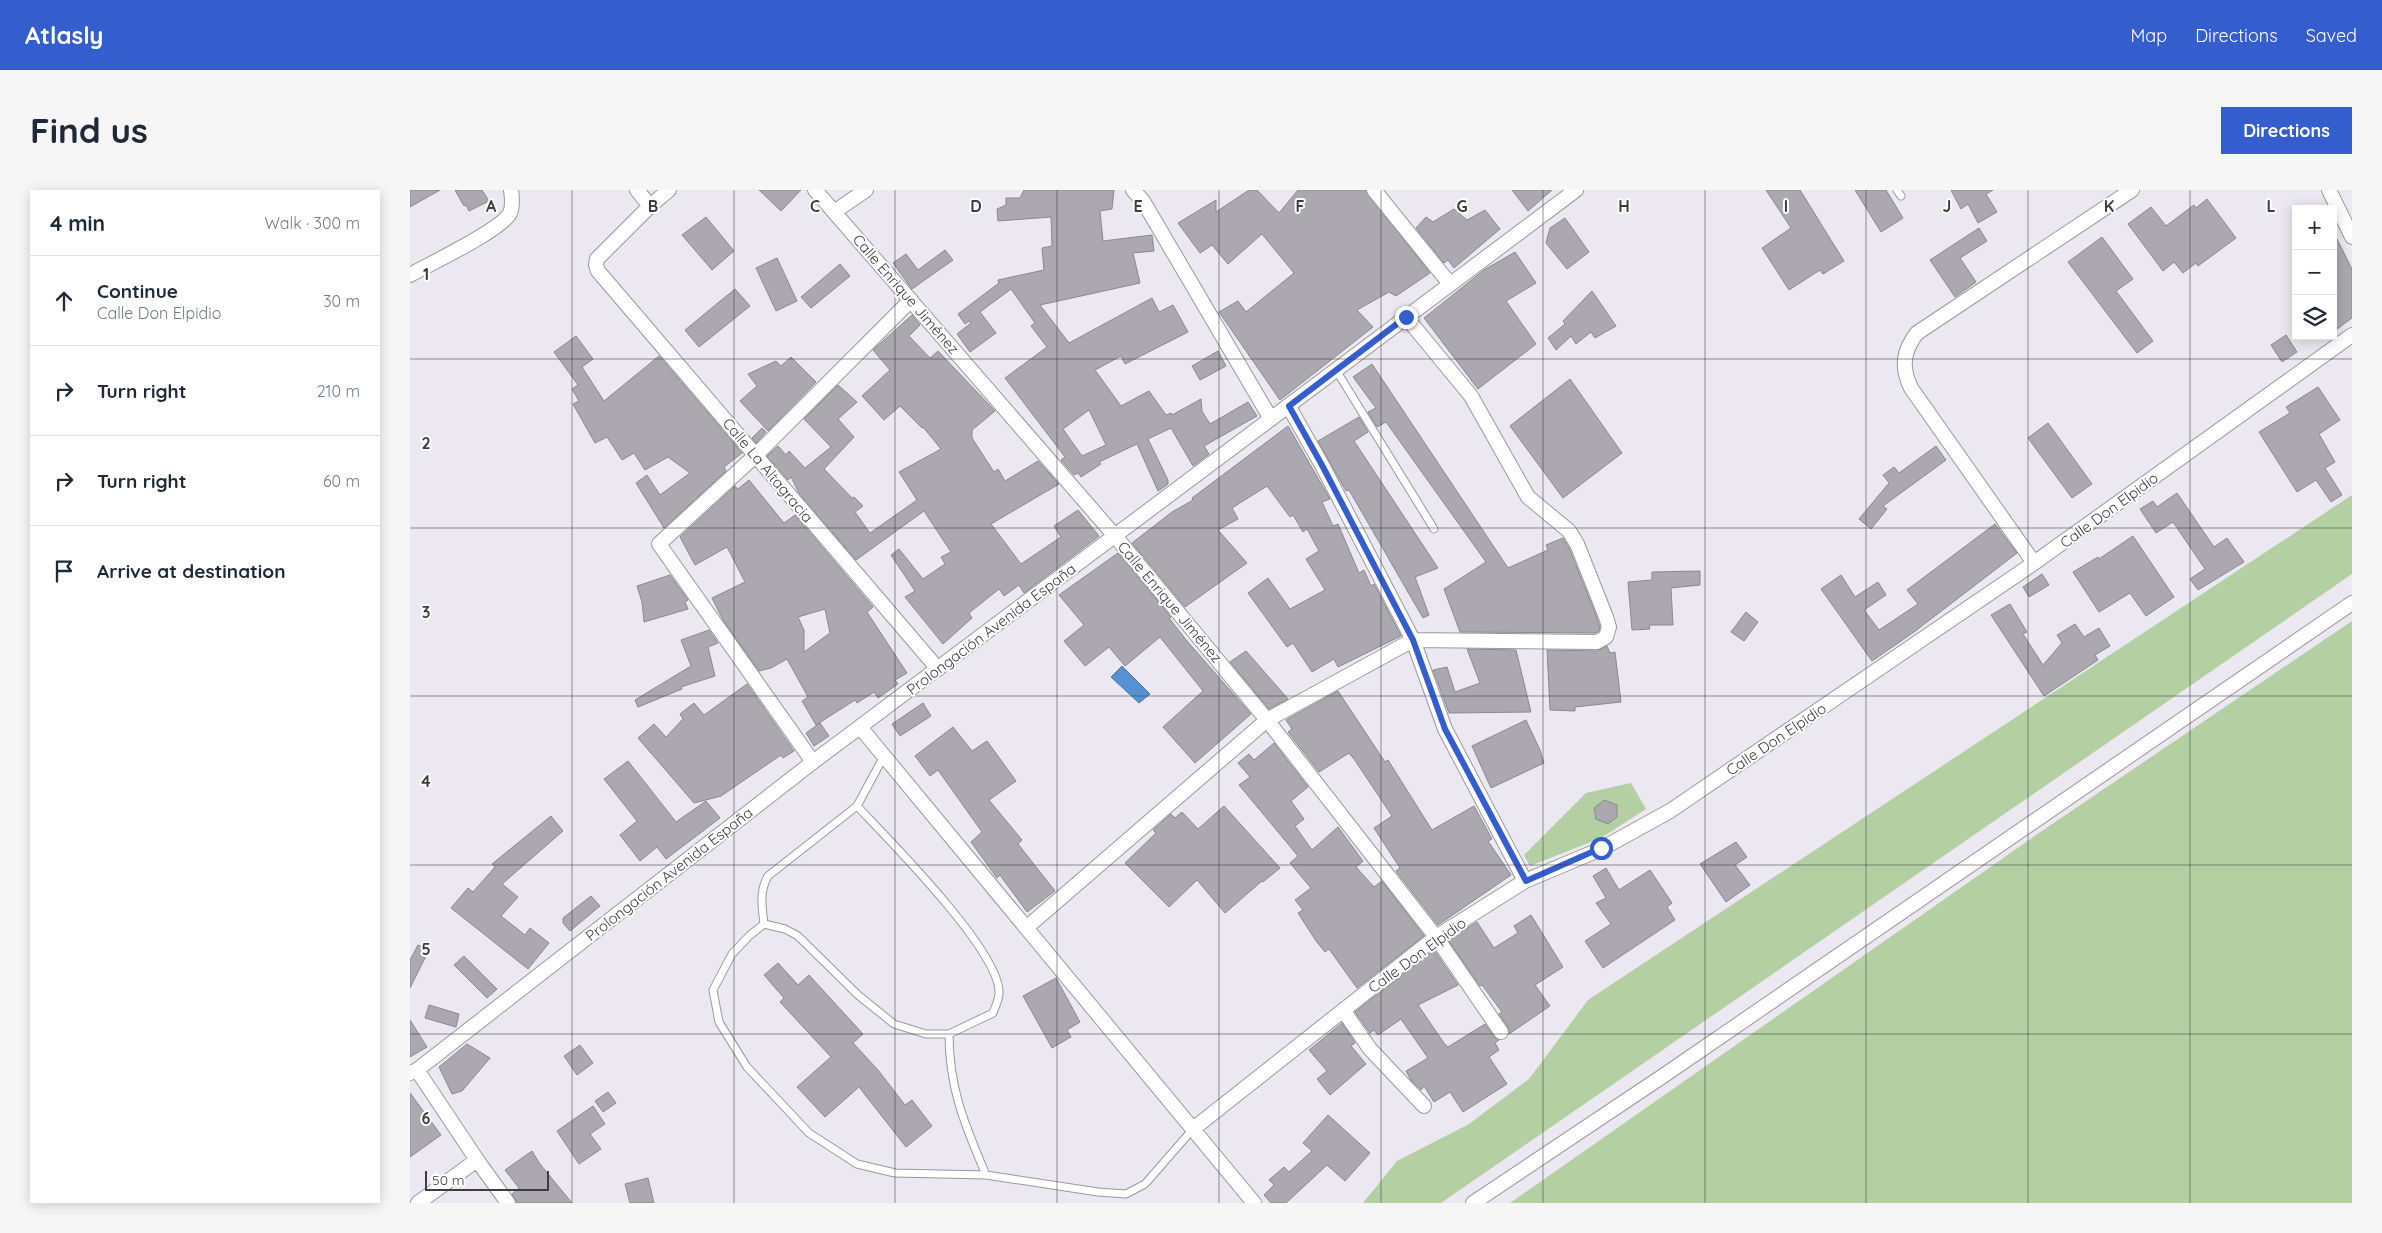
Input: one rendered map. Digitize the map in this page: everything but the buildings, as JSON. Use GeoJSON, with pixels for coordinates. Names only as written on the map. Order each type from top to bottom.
{"type":"FeatureCollection","features":[{"type":"Feature","properties":{"kind":"street"},"geometry":{"type":"LineString","coordinates":[[410,275],[496,227],[510,214],[511,190]]}},
{"type":"Feature","properties":{"kind":"street"},"geometry":{"type":"LineString","coordinates":[[637,190],[650,206],[669,190]]}},
{"type":"Feature","properties":{"kind":"street","name":"Calle Enrique Jiménez"},"geometry":{"type":"LineString","coordinates":[[815,190],[1115,536],[1267,720],[1436,937],[1501,1032]]}},
{"type":"Feature","properties":{"kind":"street"},"geometry":{"type":"LineString","coordinates":[[834,212],[866,190]]}},
{"type":"Feature","properties":{"kind":"street"},"geometry":{"type":"LineString","coordinates":[[1133,190],[1143,200],[1271,420]]}},
{"type":"Feature","properties":{"kind":"street"},"geometry":{"type":"LineString","coordinates":[[1374,190],[1450,284]]}},
{"type":"Feature","properties":{"kind":"street"},"geometry":{"type":"LineString","coordinates":[[2034,563],[1911,388],[1905,371],[1905,353],[1917,333],[2132,190]]}},
{"type":"Feature","properties":{"kind":"street"},"geometry":{"type":"LineString","coordinates":[[2329,190],[2352,237]]}},
{"type":"Feature","properties":{"kind":"street","name":"Prolongación Avenida España"},"geometry":{"type":"LineString","coordinates":[[413,1071],[813,762],[1271,420],[1569,192]]}},
{"type":"Feature","properties":{"kind":"street","name":"Calle La Altagracia"},"geometry":{"type":"LineString","coordinates":[[650,206],[597,259],[598,271],[938,669]]}},
{"type":"Feature","properties":{"kind":"street"},"geometry":{"type":"LineString","coordinates":[[813,762],[659,544],[756,455],[911,300]]}},
{"type":"Feature","properties":{"kind":"street"},"geometry":{"type":"LineString","coordinates":[[1026,928],[1267,720],[1413,640],[1597,642],[1606,637],[1609,627],[1577,544],[1569,531],[1528,497],[1471,396],[1406,317]]}},
{"type":"Feature","properties":{"kind":"street","name":"Calle Don Elpidio"},"geometry":{"type":"LineString","coordinates":[[1193,1129],[1436,937],[1526,881],[1601,848],[1670,811],[2034,563],[2352,335]]}},
{"type":"Feature","properties":{"kind":"street"},"geometry":{"type":"LineString","coordinates":[[1289,406],[1413,640],[1445,729],[1526,881]]}},
{"type":"Feature","properties":{"kind":"street"},"geometry":{"type":"LineString","coordinates":[[1473,1203],[1671,1071],[2352,603]]}},
{"type":"Feature","properties":{"kind":"street"},"geometry":{"type":"LineString","coordinates":[[860,727],[1254,1203]]}},
{"type":"Feature","properties":{"kind":"street"},"geometry":{"type":"LineString","coordinates":[[1343,1010],[1370,1049],[1424,1106]]}},
{"type":"Feature","properties":{"kind":"street"},"geometry":{"type":"LineString","coordinates":[[413,1071],[508,1203]]}},
{"type":"Feature","properties":{"kind":"street"},"geometry":{"type":"LineString","coordinates":[[418,1203],[477,1160]]}},
{"type":"Feature","properties":{"kind":"lane"},"geometry":{"type":"LineString","coordinates":[[1336,370],[1434,529]]}},
{"type":"Feature","properties":{"kind":"lane"},"geometry":{"type":"LineString","coordinates":[[764,924],[761,897],[763,885],[768,876],[857,806],[884,756]]}},
{"type":"Feature","properties":{"kind":"lane"},"geometry":{"type":"LineString","coordinates":[[764,924],[785,929],[798,936],[858,995],[894,1024],[926,1034],[949,1034],[993,1013],[1000,992],[995,974],[978,946],[921,874],[857,806]]}},
{"type":"Feature","properties":{"kind":"lane"},"geometry":{"type":"LineString","coordinates":[[764,924],[732,954],[713,990],[719,1022],[747,1067],[809,1133],[857,1164],[895,1173],[986,1175],[1098,1192],[1126,1194],[1145,1184],[1193,1129]]}},
{"type":"Feature","properties":{"kind":"lane"},"geometry":{"type":"LineString","coordinates":[[949,1034],[952,1086],[964,1123],[986,1175]]}},
{"type":"Feature","properties":{"kind":"green space"},"geometry":{"type":"Polygon","coordinates":[[[2352,495],[2352,574],[1441,1203],[1363,1203],[1397,1161],[1469,1124],[1529,1079],[1588,1000],[2352,495]]]}},
{"type":"Feature","properties":{"kind":"green space"},"geometry":{"type":"Polygon","coordinates":[[[2352,621],[2352,1203],[1510,1203],[2036,835],[2352,621]]]}},
{"type":"Feature","properties":{"kind":"green space"},"geometry":{"type":"Polygon","coordinates":[[[1631,783],[1646,809],[1601,838],[1530,866],[1524,855],[1586,793],[1631,783]]]}},
{"type":"Feature","properties":{"kind":"water"},"geometry":{"type":"Polygon","coordinates":[[[1122,666],[1150,694],[1139,703],[1111,677],[1122,666]]]}},
{"type":"Feature","properties":{"kind":"route"},"geometry":{"type":"LineString","coordinates":[[1406,317],[1289,406],[1413,640],[1445,729],[1526,881],[1601,848]]}}]}
